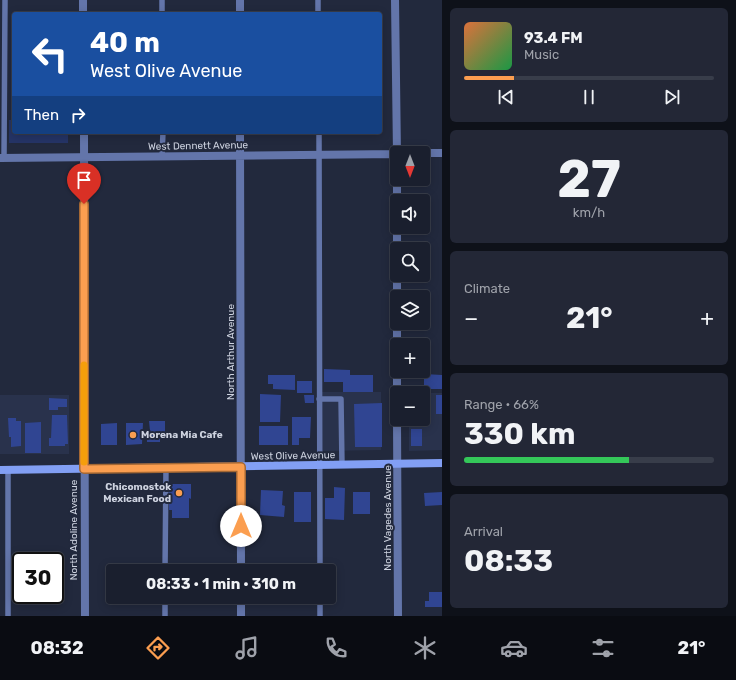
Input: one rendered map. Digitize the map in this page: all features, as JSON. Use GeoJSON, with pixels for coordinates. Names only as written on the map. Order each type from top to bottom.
{"type":"FeatureCollection","features":[{"type":"Feature","properties":{"kind":"main road","name":"West Olive Avenue"},"geometry":{"type":"LineString","coordinates":[[4,470],[442,464]]}},
{"type":"Feature","properties":{"kind":"street"},"geometry":{"type":"LineString","coordinates":[[83,0],[83,12]]}},
{"type":"Feature","properties":{"kind":"street"},"geometry":{"type":"LineString","coordinates":[[240,0],[240,12]]}},
{"type":"Feature","properties":{"kind":"street"},"geometry":{"type":"LineString","coordinates":[[395,0],[397,146]]}},
{"type":"Feature","properties":{"kind":"street","name":"North Adoline Avenue"},"geometry":{"type":"LineString","coordinates":[[84,134],[85,616]]}},
{"type":"Feature","properties":{"kind":"street","name":"North Arthur Avenue"},"geometry":{"type":"LineString","coordinates":[[240,134],[241,564]]}},
{"type":"Feature","properties":{"kind":"street"},"geometry":{"type":"LineString","coordinates":[[430,153],[442,153]]}},
{"type":"Feature","properties":{"kind":"street","name":"West Dennett Avenue"},"geometry":{"type":"LineString","coordinates":[[2,158],[390,154]]}},
{"type":"Feature","properties":{"kind":"street","name":"North Vagedes Avenue"},"geometry":{"type":"LineString","coordinates":[[398,426],[398,616]]}},
{"type":"Feature","properties":{"kind":"street"},"geometry":{"type":"LineString","coordinates":[[241,604],[242,616]]}},
{"type":"Feature","properties":{"kind":"lane"},"geometry":{"type":"LineString","coordinates":[[2,158],[5,0]]}},
{"type":"Feature","properties":{"kind":"lane"},"geometry":{"type":"LineString","coordinates":[[162,0],[162,12]]}},
{"type":"Feature","properties":{"kind":"lane"},"geometry":{"type":"LineString","coordinates":[[318,0],[318,12]]}},
{"type":"Feature","properties":{"kind":"lane"},"geometry":{"type":"LineString","coordinates":[[162,156],[163,134]]}},
{"type":"Feature","properties":{"kind":"lane"},"geometry":{"type":"LineString","coordinates":[[319,134],[320,564]]}},
{"type":"Feature","properties":{"kind":"lane"},"geometry":{"type":"LineString","coordinates":[[320,399],[341,399],[342,465]]}},
{"type":"Feature","properties":{"kind":"lane"},"geometry":{"type":"LineString","coordinates":[[165,564],[166,468]]}},
{"type":"Feature","properties":{"kind":"lane"},"geometry":{"type":"LineString","coordinates":[[4,470],[8,616]]}},
{"type":"Feature","properties":{"kind":"lane"},"geometry":{"type":"LineString","coordinates":[[165,604],[165,616]]}},
{"type":"Feature","properties":{"kind":"lane"},"geometry":{"type":"LineString","coordinates":[[320,604],[320,616]]}},
{"type":"Feature","properties":{"kind":"shaded area"},"geometry":{"type":"Polygon","coordinates":[[[9,120],[12,120],[12,134],[68,134],[68,143],[9,143],[9,120]]]}},
{"type":"Feature","properties":{"kind":"shaded area"},"geometry":{"type":"Polygon","coordinates":[[[322,392],[381,392],[381,450],[322,451],[322,392]]]}},
{"type":"Feature","properties":{"kind":"shaded area"},"geometry":{"type":"Polygon","coordinates":[[[430,393],[442,393],[442,450],[409,451],[409,426],[430,426],[430,393]]]}},
{"type":"Feature","properties":{"kind":"shaded area"},"geometry":{"type":"Polygon","coordinates":[[[0,395],[69,395],[69,454],[0,454],[0,395]]]}},
{"type":"Feature","properties":{"kind":"building"},"geometry":{"type":"Polygon","coordinates":[[[324,369],[350,370],[350,375],[373,375],[373,392],[343,392],[343,382],[324,382],[324,369]]]}},
{"type":"Feature","properties":{"kind":"building"},"geometry":{"type":"Polygon","coordinates":[[[430,374],[442,375],[442,389],[430,389],[430,386],[424,386],[424,378],[430,378],[430,374]]]}},
{"type":"Feature","properties":{"kind":"building"},"geometry":{"type":"Polygon","coordinates":[[[268,375],[295,375],[295,390],[273,389],[273,384],[268,384],[268,375]]]}},
{"type":"Feature","properties":{"kind":"building"},"geometry":{"type":"Polygon","coordinates":[[[297,381],[312,381],[312,393],[297,393],[297,381]]]}},
{"type":"Feature","properties":{"kind":"building"},"geometry":{"type":"Polygon","coordinates":[[[260,394],[281,395],[280,422],[260,422],[260,394]]]}},
{"type":"Feature","properties":{"kind":"building"},"geometry":{"type":"Polygon","coordinates":[[[304,395],[314,395],[314,403],[305,403],[304,395]]]}},
{"type":"Feature","properties":{"kind":"building"},"geometry":{"type":"Polygon","coordinates":[[[436,395],[442,395],[442,414],[436,414],[436,395]]]}},
{"type":"Feature","properties":{"kind":"building"},"geometry":{"type":"Polygon","coordinates":[[[49,398],[67,399],[67,407],[58,407],[58,410],[49,410],[49,398]]]}},
{"type":"Feature","properties":{"kind":"building"},"geometry":{"type":"Polygon","coordinates":[[[382,403],[382,447],[355,447],[354,404],[382,403]]]}},
{"type":"Feature","properties":{"kind":"building"},"geometry":{"type":"Polygon","coordinates":[[[52,415],[67,415],[68,444],[65,444],[65,446],[49,446],[49,438],[51,438],[52,415]]]}},
{"type":"Feature","properties":{"kind":"building"},"geometry":{"type":"Polygon","coordinates":[[[292,417],[311,417],[310,438],[299,438],[299,445],[292,445],[292,417]]]}},
{"type":"Feature","properties":{"kind":"building"},"geometry":{"type":"Polygon","coordinates":[[[8,418],[16,418],[16,421],[21,421],[21,446],[11,447],[8,418]]]}},
{"type":"Feature","properties":{"kind":"building"},"geometry":{"type":"Polygon","coordinates":[[[149,421],[165,421],[165,438],[160,438],[160,442],[147,442],[147,431],[150,431],[149,421]]]}},
{"type":"Feature","properties":{"kind":"building"},"geometry":{"type":"Polygon","coordinates":[[[41,422],[41,453],[25,453],[25,423],[41,422]]]}},
{"type":"Feature","properties":{"kind":"building"},"geometry":{"type":"Polygon","coordinates":[[[117,423],[117,445],[101,445],[101,424],[117,423]]]}},
{"type":"Feature","properties":{"kind":"building"},"geometry":{"type":"Polygon","coordinates":[[[126,423],[143,423],[142,444],[126,445],[126,423]]]}},
{"type":"Feature","properties":{"kind":"building"},"geometry":{"type":"Polygon","coordinates":[[[259,426],[288,426],[288,445],[259,445],[259,426]]]}},
{"type":"Feature","properties":{"kind":"building"},"geometry":{"type":"Polygon","coordinates":[[[411,429],[422,429],[422,446],[411,446],[411,429]]]}},
{"type":"Feature","properties":{"kind":"building"},"geometry":{"type":"Polygon","coordinates":[[[169,484],[191,484],[189,518],[172,518],[172,510],[169,510],[169,484]]]}},
{"type":"Feature","properties":{"kind":"building"},"geometry":{"type":"Polygon","coordinates":[[[334,487],[345,488],[344,520],[325,519],[325,498],[334,498],[334,487]]]}},
{"type":"Feature","properties":{"kind":"building"},"geometry":{"type":"Polygon","coordinates":[[[261,490],[283,491],[282,505],[285,506],[284,517],[260,515],[261,490]]]}},
{"type":"Feature","properties":{"kind":"building"},"geometry":{"type":"Polygon","coordinates":[[[294,492],[311,492],[311,522],[294,522],[294,492]]]}},
{"type":"Feature","properties":{"kind":"building"},"geometry":{"type":"Polygon","coordinates":[[[353,492],[370,492],[370,514],[353,514],[353,492]]]}},
{"type":"Feature","properties":{"kind":"building"},"geometry":{"type":"Polygon","coordinates":[[[442,492],[442,505],[425,506],[424,493],[442,492]]]}},
{"type":"Feature","properties":{"kind":"building"},"geometry":{"type":"Polygon","coordinates":[[[429,592],[442,592],[442,607],[425,607],[425,601],[429,601],[429,592]]]}},
{"type":"Feature","properties":{"kind":"slow traffic"},"geometry":{"type":"LineString","coordinates":[[84,365],[84,462]]}},
{"type":"Feature","properties":{"kind":"place","name":"Morena Mia Cafe"},"geometry":{"type":"Point","coordinates":[133,435]}},
{"type":"Feature","properties":{"kind":"place","name":"Chicomostok Mexican Food"},"geometry":{"type":"Point","coordinates":[179,493]}},
{"type":"Feature","properties":{"kind":"route"},"geometry":{"type":"LineString","coordinates":[[84,204],[84,469],[241,467],[241,526]]}}]}
